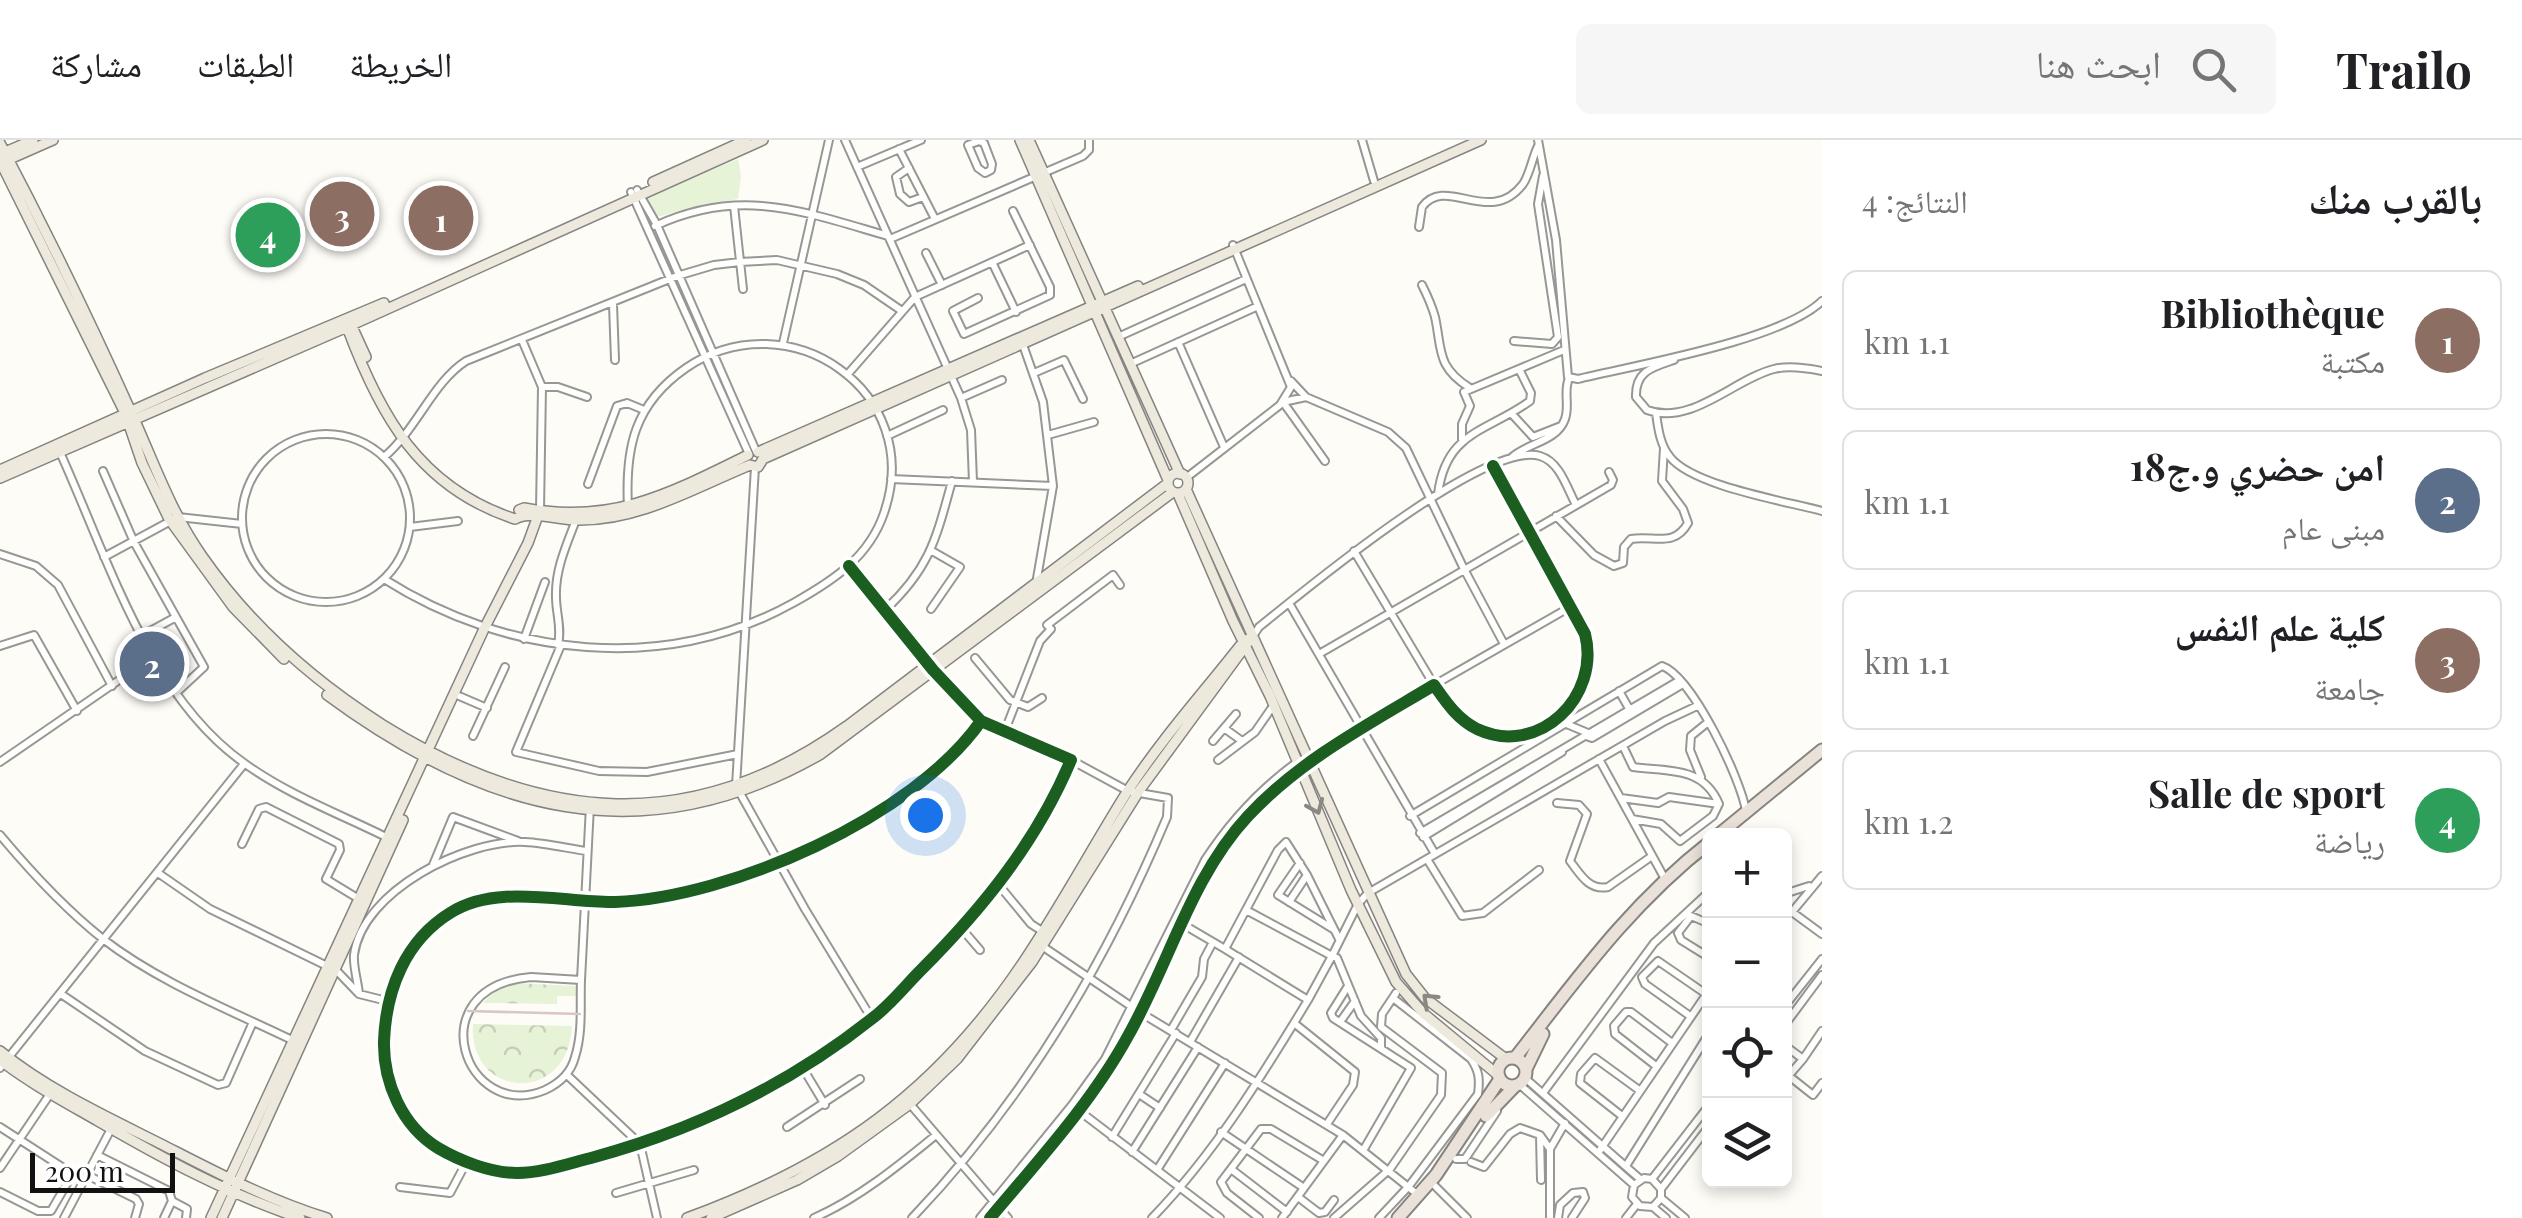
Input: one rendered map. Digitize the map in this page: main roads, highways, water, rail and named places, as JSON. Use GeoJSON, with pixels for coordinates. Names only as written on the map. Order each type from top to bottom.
{"type":"FeatureCollection","features":[{"type":"Feature","properties":{"kind":"highway"},"geometry":{"type":"LineString","coordinates":[[1727,828],[1822,750]]}},
{"type":"Feature","properties":{"kind":"highway"},"geometry":{"type":"LineString","coordinates":[[1737,828],[1822,759]]}},
{"type":"Feature","properties":{"kind":"highway"},"geometry":{"type":"LineString","coordinates":[[1521,1079],[1506,1085],[1499,1077],[1498,1067],[1510,1059],[1602,944],[1665,879],[1702,852]]}},
{"type":"Feature","properties":{"kind":"highway"},"geometry":{"type":"LineString","coordinates":[[1407,1218],[1436,1186],[1497,1102],[1521,1079],[1535,1046],[1624,929],[1702,854]]}},
{"type":"Feature","properties":{"kind":"highway"},"geometry":{"type":"LineString","coordinates":[[1510,1059],[1521,1079]]}},
{"type":"Feature","properties":{"kind":"highway"},"geometry":{"type":"LineString","coordinates":[[1398,1218],[1414,1190],[1456,1147],[1499,1077]]}},
{"type":"Feature","properties":{"kind":"main road"},"geometry":{"type":"LineString","coordinates":[[2,156],[33,140]]}},
{"type":"Feature","properties":{"kind":"main road"},"geometry":{"type":"LineString","coordinates":[[2,156],[54,140]]}},
{"type":"Feature","properties":{"kind":"main road"},"geometry":{"type":"LineString","coordinates":[[636,194],[746,140]]}},
{"type":"Feature","properties":{"kind":"main road"},"geometry":{"type":"LineString","coordinates":[[0,470],[349,323],[764,140]]}},
{"type":"Feature","properties":{"kind":"main road"},"geometry":{"type":"LineString","coordinates":[[1020,140],[1040,175],[1099,306],[1160,456],[1177,484],[1358,904],[1400,988],[1422,1014],[1499,1077]]}},
{"type":"Feature","properties":{"kind":"main road"},"geometry":{"type":"LineString","coordinates":[[1029,140],[1040,175]]}},
{"type":"Feature","properties":{"kind":"main road"},"geometry":{"type":"LineString","coordinates":[[1237,246],[1470,140]]}},
{"type":"Feature","properties":{"kind":"main road"},"geometry":{"type":"LineString","coordinates":[[349,323],[404,439],[464,491],[513,514],[524,508],[576,520],[637,512],[1481,140]]}},
{"type":"Feature","properties":{"kind":"main road"},"geometry":{"type":"LineString","coordinates":[[2,156],[130,416],[142,463],[213,582],[267,643],[353,714],[479,783],[542,803],[641,812],[685,807],[820,754],[931,666],[1177,484]]}},
{"type":"Feature","properties":{"kind":"main road"},"geometry":{"type":"LineString","coordinates":[[1237,246],[1240,263]]}},
{"type":"Feature","properties":{"kind":"main road"},"geometry":{"type":"LineString","coordinates":[[1099,306],[1118,337],[1177,484],[1246,625],[1247,642],[1312,759],[1388,940],[1414,986],[1435,1006],[1510,1059]]}},
{"type":"Feature","properties":{"kind":"main road"},"geometry":{"type":"LineString","coordinates":[[0,478],[57,448]]}},
{"type":"Feature","properties":{"kind":"main road"},"geometry":{"type":"LineString","coordinates":[[1160,456],[1160,495]]}},
{"type":"Feature","properties":{"kind":"main road"},"geometry":{"type":"LineString","coordinates":[[540,514],[589,514],[628,508],[754,458]]}},
{"type":"Feature","properties":{"kind":"main road"},"geometry":{"type":"LineString","coordinates":[[1160,495],[1183,504]]}},
{"type":"Feature","properties":{"kind":"main road"},"geometry":{"type":"LineString","coordinates":[[211,1218],[231,1185],[540,514]]}},
{"type":"Feature","properties":{"kind":"main road"},"geometry":{"type":"LineString","coordinates":[[1246,625],[1259,626]]}},
{"type":"Feature","properties":{"kind":"main road"},"geometry":{"type":"LineString","coordinates":[[429,755],[486,629]]}},
{"type":"Feature","properties":{"kind":"main road"},"geometry":{"type":"LineString","coordinates":[[711,1218],[811,1172],[910,1104],[957,1060],[1042,946],[1173,725],[1247,642]]}},
{"type":"Feature","properties":{"kind":"main road"},"geometry":{"type":"LineString","coordinates":[[687,1218],[774,1184],[862,1132],[934,1071],[1004,995],[1134,791]]}},
{"type":"Feature","properties":{"kind":"main road"},"geometry":{"type":"LineString","coordinates":[[222,1218],[231,1185],[294,1042],[331,968],[359,899],[391,839]]}},
{"type":"Feature","properties":{"kind":"main road"},"geometry":{"type":"LineString","coordinates":[[0,1051],[3,1063],[111,1129],[300,1218]]}},
{"type":"Feature","properties":{"kind":"main road"},"geometry":{"type":"LineString","coordinates":[[3,1063],[231,1185],[328,1218]]}},
{"type":"Feature","properties":{"kind":"tram line"},"geometry":{"type":"LineString","coordinates":[[468,1011],[580,1014]]}},
{"type":"Feature","properties":{"kind":"place","name":"كلية علم النفس"},"geometry":{"type":"Point","coordinates":[342,214]}},
{"type":"Feature","properties":{"kind":"place","name":"Bibliothèque"},"geometry":{"type":"Point","coordinates":[441,218]}},
{"type":"Feature","properties":{"kind":"place","name":"Salle de sport"},"geometry":{"type":"Point","coordinates":[268,235]}},
{"type":"Feature","properties":{"kind":"place","name":"امن حضري و.ج18"},"geometry":{"type":"Point","coordinates":[152,664]}}]}
